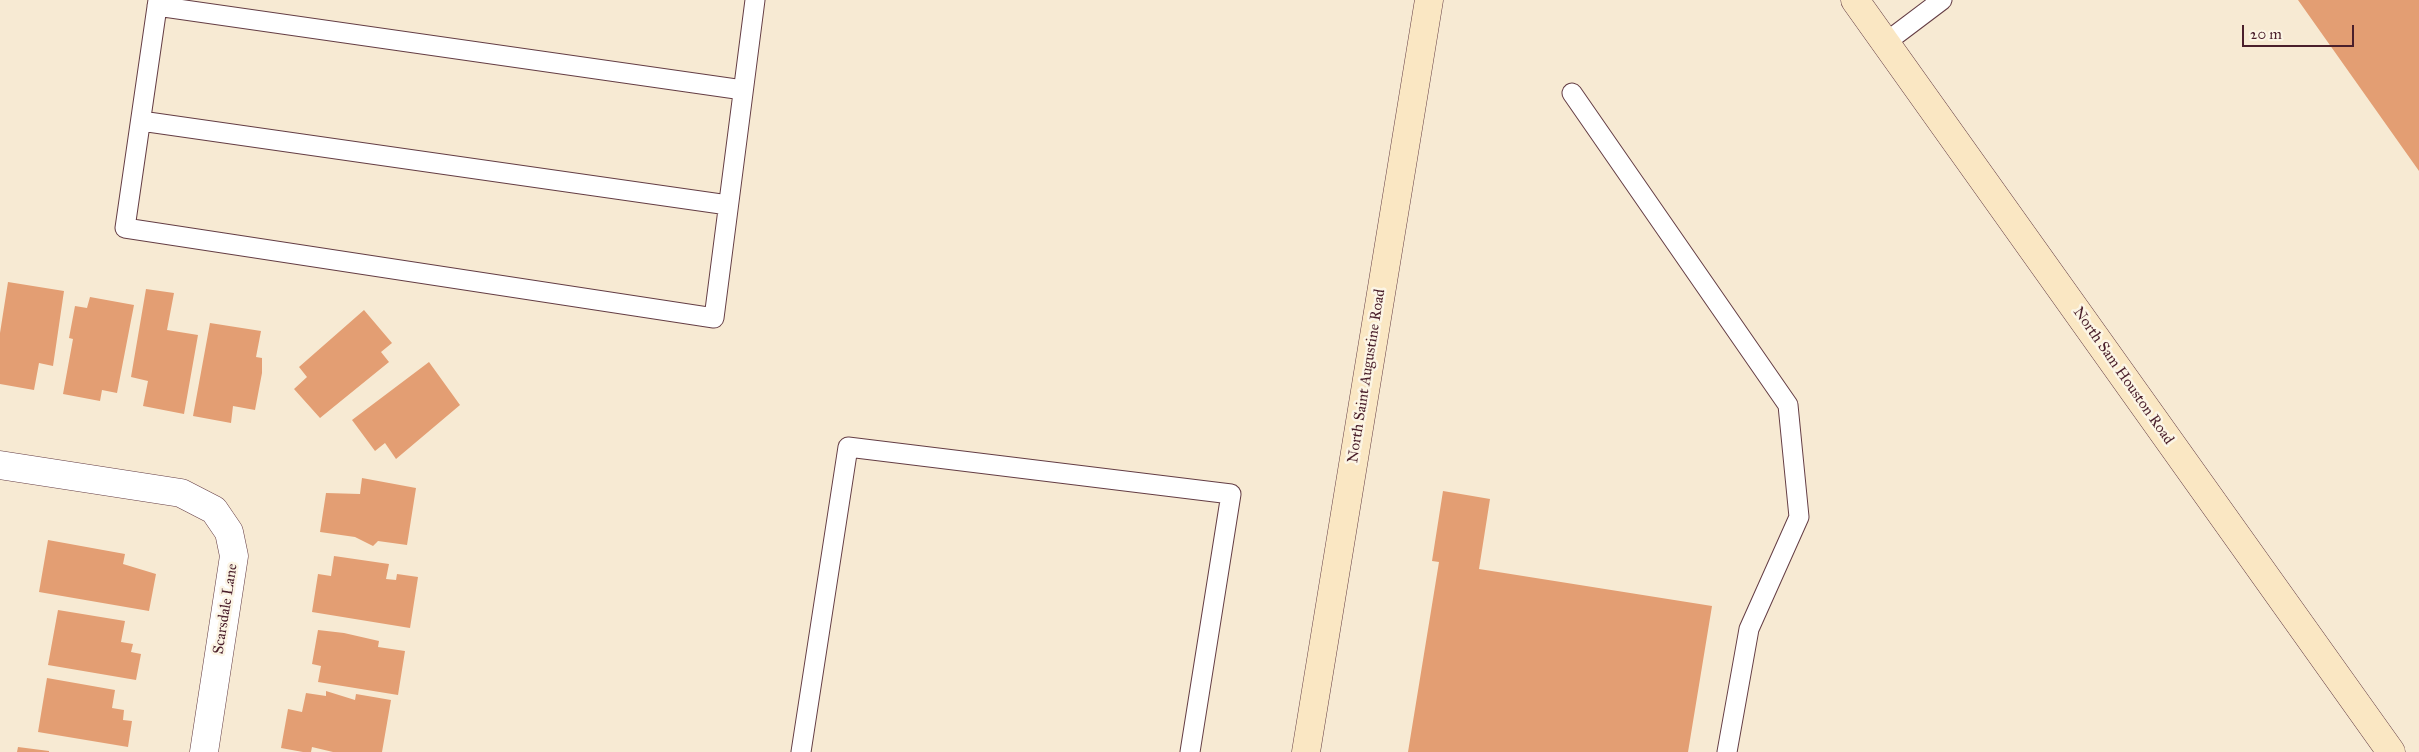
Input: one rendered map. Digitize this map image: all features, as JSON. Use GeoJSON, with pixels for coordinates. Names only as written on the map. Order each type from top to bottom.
{"type":"FeatureCollection","features":[{"type":"Feature","properties":{"kind":"street","name":"North Saint Augustine Road"},"geometry":{"type":"LineString","coordinates":[[1306,752],[1429,0]]}},
{"type":"Feature","properties":{"kind":"street","name":"North Sam Houston Road"},"geometry":{"type":"LineString","coordinates":[[1855,0],[2391,752]]}},
{"type":"Feature","properties":{"kind":"street","name":"Scarsdale Lane"},"geometry":{"type":"LineString","coordinates":[[0,465],[181,493],[214,510],[229,532],[234,556],[204,752]]}},
{"type":"Feature","properties":{"kind":"lane"},"geometry":{"type":"LineString","coordinates":[[743,90],[158,3],[125,228],[714,318],[755,0]]}},
{"type":"Feature","properties":{"kind":"lane"},"geometry":{"type":"LineString","coordinates":[[1886,43],[1942,0]]}},
{"type":"Feature","properties":{"kind":"lane"},"geometry":{"type":"LineString","coordinates":[[1572,93],[1788,406],[1798,517],[1749,629],[1727,752]]}},
{"type":"Feature","properties":{"kind":"lane"},"geometry":{"type":"LineString","coordinates":[[141,121],[728,205]]}},
{"type":"Feature","properties":{"kind":"lane"},"geometry":{"type":"LineString","coordinates":[[801,752],[848,447],[1231,494],[1190,752]]}},
{"type":"Feature","properties":{"kind":"building"},"geometry":{"type":"Polygon","coordinates":[[[2298,0],[2419,0],[2419,171],[2298,0]]]}},
{"type":"Feature","properties":{"kind":"building"},"geometry":{"type":"Polygon","coordinates":[[[8,282],[64,291],[53,366],[39,363],[34,390],[0,384],[0,333],[8,282]]]}},
{"type":"Feature","properties":{"kind":"building"},"geometry":{"type":"Polygon","coordinates":[[[146,289],[174,293],[167,330],[198,335],[184,414],[143,406],[148,381],[131,377],[146,289]]]}},
{"type":"Feature","properties":{"kind":"building"},"geometry":{"type":"Polygon","coordinates":[[[90,297],[134,305],[117,393],[102,390],[100,401],[63,394],[73,339],[69,338],[75,306],[87,308],[90,297]]]}},
{"type":"Feature","properties":{"kind":"building"},"geometry":{"type":"Polygon","coordinates":[[[364,310],[392,343],[381,352],[389,362],[320,418],[294,389],[307,377],[299,367],[364,310]]]}},
{"type":"Feature","properties":{"kind":"building"},"geometry":{"type":"Polygon","coordinates":[[[210,323],[261,331],[256,357],[262,358],[262,373],[255,410],[233,406],[231,423],[193,416],[210,323]]]}},
{"type":"Feature","properties":{"kind":"building"},"geometry":{"type":"Polygon","coordinates":[[[429,362],[460,405],[396,459],[385,443],[375,451],[352,420],[429,362]]]}},
{"type":"Feature","properties":{"kind":"building"},"geometry":{"type":"Polygon","coordinates":[[[362,478],[416,488],[407,545],[378,541],[373,546],[355,537],[320,532],[326,493],[360,494],[362,478]]]}},
{"type":"Feature","properties":{"kind":"building"},"geometry":{"type":"Polygon","coordinates":[[[1443,491],[1490,499],[1479,569],[1712,606],[1688,752],[1408,752],[1439,562],[1432,561],[1443,491]]]}},
{"type":"Feature","properties":{"kind":"building"},"geometry":{"type":"Polygon","coordinates":[[[48,540],[125,554],[123,564],[156,574],[149,611],[39,592],[48,540]]]}},
{"type":"Feature","properties":{"kind":"building"},"geometry":{"type":"Polygon","coordinates":[[[334,556],[389,564],[386,579],[396,580],[397,574],[418,577],[410,628],[312,612],[318,574],[331,576],[334,556]]]}},
{"type":"Feature","properties":{"kind":"building"},"geometry":{"type":"Polygon","coordinates":[[[58,610],[125,621],[121,642],[133,644],[131,652],[141,654],[136,680],[48,665],[58,610]]]}},
{"type":"Feature","properties":{"kind":"building"},"geometry":{"type":"Polygon","coordinates":[[[318,630],[344,633],[379,641],[378,647],[405,651],[398,695],[318,682],[321,666],[312,664],[318,630]]]}},
{"type":"Feature","properties":{"kind":"building"},"geometry":{"type":"Polygon","coordinates":[[[47,678],[115,690],[112,708],[124,710],[123,720],[132,721],[128,747],[38,732],[47,678]]]}},
{"type":"Feature","properties":{"kind":"building"},"geometry":{"type":"Polygon","coordinates":[[[326,691],[355,700],[356,694],[391,700],[382,752],[333,752],[312,747],[311,752],[303,752],[281,748],[288,709],[302,712],[306,693],[326,696],[326,691]]]}},
{"type":"Feature","properties":{"kind":"building"},"geometry":{"type":"Polygon","coordinates":[[[18,747],[49,751],[49,752],[17,752],[18,747]]]}}]}
